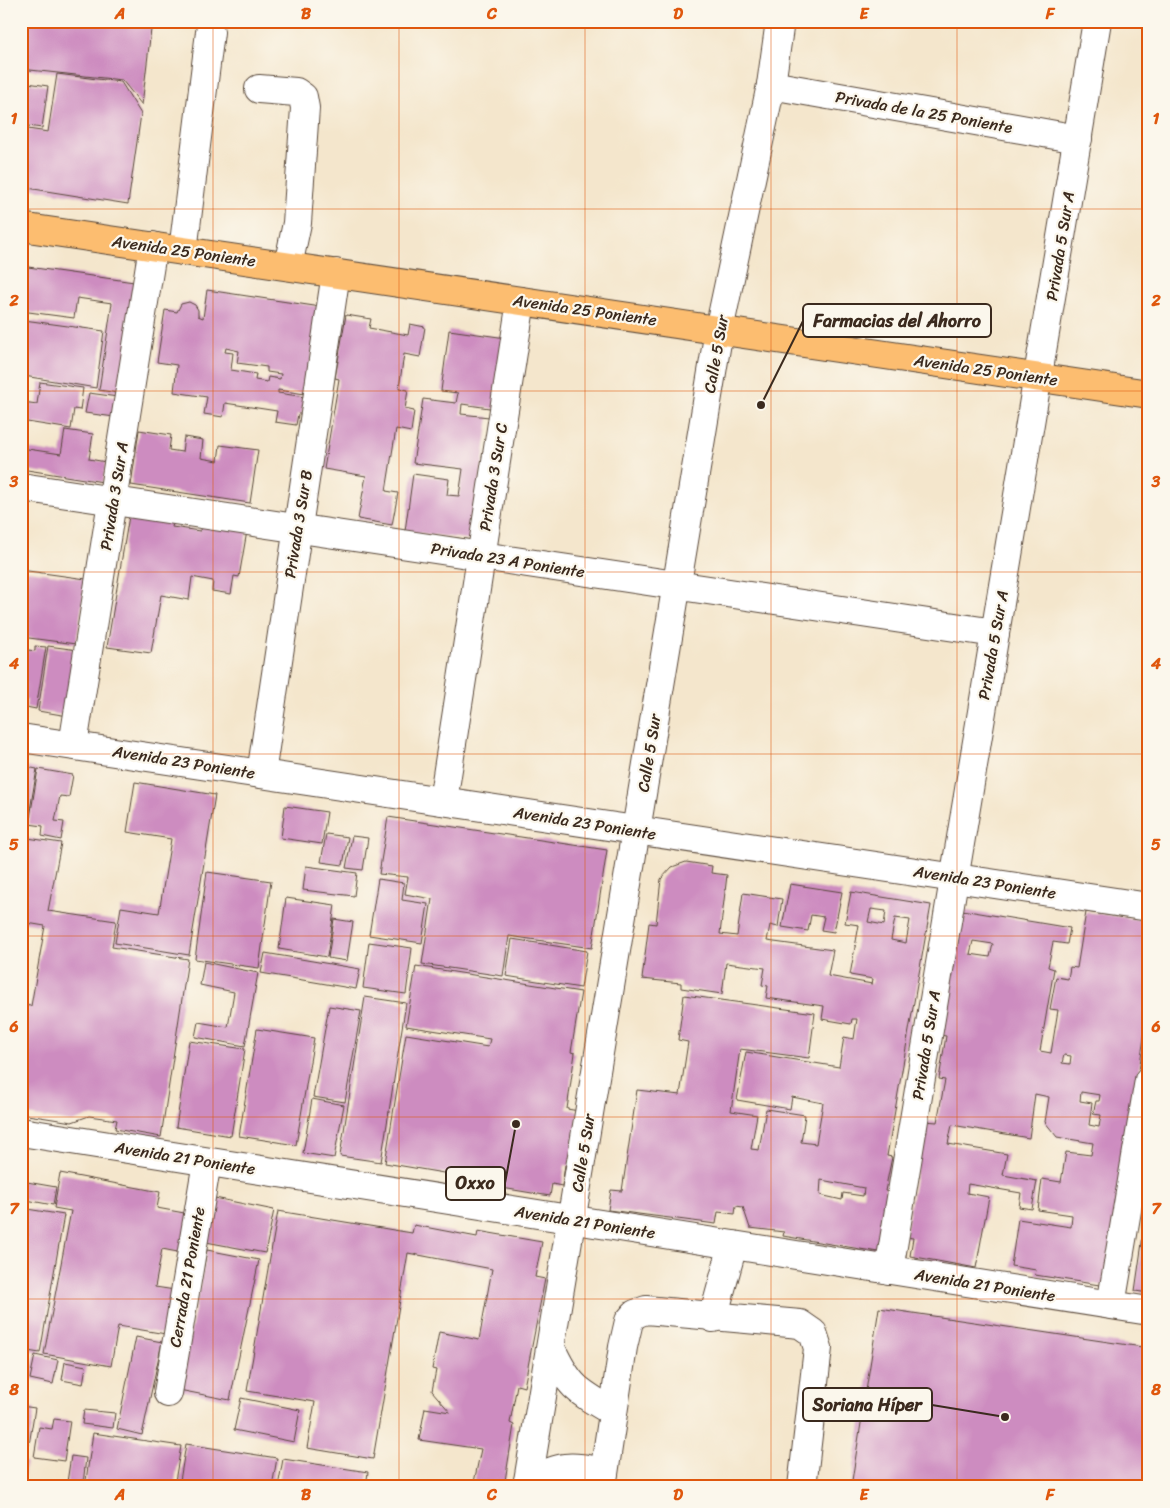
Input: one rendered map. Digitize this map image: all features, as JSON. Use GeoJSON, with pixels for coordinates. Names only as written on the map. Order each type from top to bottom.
{"type":"FeatureCollection","features":[{"type":"Feature","properties":{"kind":"main road","name":"Avenida 25 Poniente"},"geometry":{"type":"LineString","coordinates":[[21,227],[1149,394]]}},
{"type":"Feature","properties":{"kind":"street","name":"Calle 5 Sur"},"geometry":{"type":"LineString","coordinates":[[528,1484],[719,330],[771,85],[780,21]]}},
{"type":"Feature","properties":{"kind":"street","name":"Privada 5 Sur A"},"geometry":{"type":"LineString","coordinates":[[889,1270],[1097,21]]}},
{"type":"Feature","properties":{"kind":"street"},"geometry":{"type":"LineString","coordinates":[[183,251],[210,32]]}},
{"type":"Feature","properties":{"kind":"street","name":"Privada de la 25 Poniente"},"geometry":{"type":"LineString","coordinates":[[771,85],[1078,139]]}},
{"type":"Feature","properties":{"kind":"street"},"geometry":{"type":"LineString","coordinates":[[259,89],[296,92],[303,97],[305,108],[297,222],[288,266]]}},
{"type":"Feature","properties":{"kind":"street","name":"Privada 3 Sur A"},"geometry":{"type":"LineString","coordinates":[[73,745],[114,501],[153,246]]}},
{"type":"Feature","properties":{"kind":"street","name":"Privada 3 Sur B"},"geometry":{"type":"LineString","coordinates":[[261,774],[336,273]]}},
{"type":"Feature","properties":{"kind":"street","name":"Privada 3 Sur C"},"geometry":{"type":"LineString","coordinates":[[443,801],[520,301]]}},
{"type":"Feature","properties":{"kind":"street","name":"Privada 23 A Poniente"},"geometry":{"type":"LineString","coordinates":[[21,487],[995,633]]}},
{"type":"Feature","properties":{"kind":"street","name":"Avenida 23 Poniente"},"geometry":{"type":"LineString","coordinates":[[21,738],[1149,907]]}},
{"type":"Feature","properties":{"kind":"street"},"geometry":{"type":"LineString","coordinates":[[1111,1305],[1149,1080]]}},
{"type":"Feature","properties":{"kind":"street","name":"Avenida 21 Poniente"},"geometry":{"type":"LineString","coordinates":[[21,1132],[1149,1311]]}},
{"type":"Feature","properties":{"kind":"street","name":"Cerrada 21 Poniente"},"geometry":{"type":"LineString","coordinates":[[168,1393],[207,1162]]}},
{"type":"Feature","properties":{"kind":"street"},"geometry":{"type":"LineString","coordinates":[[713,1318],[733,1245]]}},
{"type":"Feature","properties":{"kind":"street"},"geometry":{"type":"LineString","coordinates":[[528,1484],[556,1468],[574,1466],[603,1479],[623,1347],[629,1320],[635,1314],[646,1310],[713,1318],[800,1324],[813,1333],[818,1348],[802,1487]]}},
{"type":"Feature","properties":{"kind":"street"},"geometry":{"type":"LineString","coordinates":[[551,1348],[563,1374],[579,1393],[613,1412]]}},
{"type":"Feature","properties":{"kind":"building"},"geometry":{"type":"Polygon","coordinates":[[[21,21],[152,21],[142,105],[122,80],[21,69],[21,21]]]}},
{"type":"Feature","properties":{"kind":"building"},"geometry":{"type":"Polygon","coordinates":[[[57,74],[121,82],[141,114],[128,204],[21,187],[21,128],[48,132],[57,74]]]}},
{"type":"Feature","properties":{"kind":"building"},"geometry":{"type":"Polygon","coordinates":[[[21,82],[48,86],[42,128],[21,125],[21,82]]]}},
{"type":"Feature","properties":{"kind":"building"},"geometry":{"type":"Polygon","coordinates":[[[21,266],[141,283],[124,394],[99,390],[112,303],[77,298],[74,318],[21,311],[21,266]]]}},
{"type":"Feature","properties":{"kind":"building"},"geometry":{"type":"Polygon","coordinates":[[[207,290],[321,307],[305,394],[278,390],[278,393],[305,397],[302,414],[298,414],[296,425],[275,422],[277,411],[225,403],[223,417],[204,414],[207,397],[174,392],[177,365],[157,362],[165,310],[177,312],[181,304],[189,302],[195,305],[198,310],[198,316],[203,318],[207,290]],[[226,348],[225,352],[233,353],[231,370],[256,374],[255,380],[267,382],[268,377],[280,379],[281,374],[267,372],[267,367],[237,363],[239,351],[226,348]]]}},
{"type":"Feature","properties":{"kind":"building"},"geometry":{"type":"Polygon","coordinates":[[[346,315],[371,319],[369,328],[408,335],[410,324],[425,327],[420,357],[404,354],[399,388],[408,390],[405,409],[414,411],[411,432],[396,429],[386,491],[398,493],[392,525],[358,519],[366,476],[324,469],[339,379],[335,378],[346,315]]]}},
{"type":"Feature","properties":{"kind":"building"},"geometry":{"type":"Polygon","coordinates":[[[24,320],[104,331],[96,388],[24,376],[25,371],[21,371],[23,348],[21,348],[21,340],[24,320]]]}},
{"type":"Feature","properties":{"kind":"building"},"geometry":{"type":"Polygon","coordinates":[[[449,330],[506,338],[496,409],[462,404],[461,414],[489,417],[472,540],[405,531],[413,474],[449,479],[447,495],[459,496],[463,469],[413,463],[423,399],[456,403],[458,393],[441,391],[449,330]]]}},
{"type":"Feature","properties":{"kind":"building"},"geometry":{"type":"Polygon","coordinates":[[[40,382],[83,388],[80,410],[74,409],[71,429],[21,421],[23,402],[37,404],[40,382]]]}},
{"type":"Feature","properties":{"kind":"building"},"geometry":{"type":"Polygon","coordinates":[[[89,393],[125,398],[122,418],[85,413],[89,393]]]}},
{"type":"Feature","properties":{"kind":"building"},"geometry":{"type":"Polygon","coordinates":[[[65,430],[93,434],[89,459],[106,462],[103,482],[21,469],[21,448],[61,454],[65,430]]]}},
{"type":"Feature","properties":{"kind":"building"},"geometry":{"type":"Polygon","coordinates":[[[139,430],[171,435],[169,450],[182,452],[184,437],[203,440],[201,458],[218,461],[220,445],[258,450],[250,503],[131,485],[139,430]]]}},
{"type":"Feature","properties":{"kind":"building"},"geometry":{"type":"Polygon","coordinates":[[[129,516],[173,523],[172,527],[200,531],[201,524],[247,531],[239,577],[234,576],[231,594],[212,591],[213,581],[192,577],[189,600],[161,595],[151,653],[107,647],[129,516]]]}},
{"type":"Feature","properties":{"kind":"building"},"geometry":{"type":"Polygon","coordinates":[[[21,570],[86,579],[76,644],[21,637],[21,570]]]}},
{"type":"Feature","properties":{"kind":"building"},"geometry":{"type":"Polygon","coordinates":[[[35,646],[46,647],[36,709],[26,707],[27,699],[21,698],[21,649],[35,651],[35,646]]]}},
{"type":"Feature","properties":{"kind":"building"},"geometry":{"type":"Polygon","coordinates":[[[48,646],[78,650],[68,716],[38,711],[48,646]]]}},
{"type":"Feature","properties":{"kind":"building"},"geometry":{"type":"Polygon","coordinates":[[[21,766],[37,769],[26,833],[21,832],[21,766]]]}},
{"type":"Feature","properties":{"kind":"building"},"geometry":{"type":"Polygon","coordinates":[[[38,769],[73,775],[69,797],[60,796],[55,821],[64,822],[61,840],[42,836],[43,826],[29,824],[38,769]]]}},
{"type":"Feature","properties":{"kind":"building"},"geometry":{"type":"Polygon","coordinates":[[[135,782],[215,795],[189,955],[115,943],[121,907],[159,913],[171,839],[127,832],[135,782]]]}},
{"type":"Feature","properties":{"kind":"building"},"geometry":{"type":"Polygon","coordinates":[[[285,806],[327,812],[322,844],[281,838],[285,806]]]}},
{"type":"Feature","properties":{"kind":"building"},"geometry":{"type":"Polygon","coordinates":[[[388,817],[607,850],[592,948],[509,936],[503,976],[422,964],[432,899],[405,894],[408,877],[379,874],[388,817]]]}},
{"type":"Feature","properties":{"kind":"building"},"geometry":{"type":"Polygon","coordinates":[[[326,834],[348,837],[343,865],[321,862],[326,834]]]}},
{"type":"Feature","properties":{"kind":"building"},"geometry":{"type":"Polygon","coordinates":[[[352,836],[368,838],[363,870],[346,868],[352,836]]]}},
{"type":"Feature","properties":{"kind":"building"},"geometry":{"type":"Polygon","coordinates":[[[21,837],[61,843],[48,911],[116,921],[112,947],[188,959],[161,1137],[115,1129],[117,1120],[89,1116],[72,1122],[21,1114],[21,1005],[31,1006],[45,926],[21,922],[21,837]]]}},
{"type":"Feature","properties":{"kind":"building"},"geometry":{"type":"Polygon","coordinates":[[[686,862],[712,866],[711,873],[727,875],[720,934],[737,936],[743,893],[782,899],[778,927],[770,925],[767,941],[833,950],[828,976],[872,984],[873,979],[850,975],[859,925],[845,923],[851,892],[931,905],[887,1156],[892,1157],[885,1191],[895,1193],[878,1252],[783,1236],[784,1232],[750,1228],[743,1207],[736,1206],[735,1214],[718,1212],[716,1224],[608,1210],[611,1190],[622,1191],[637,1090],[680,1095],[688,1042],[678,1040],[684,995],[815,1013],[809,1058],[740,1049],[731,1111],[757,1115],[751,1149],[759,1150],[766,1109],[805,1115],[801,1142],[816,1144],[823,1103],[792,1097],[790,1109],[737,1100],[746,1052],[839,1067],[844,1037],[854,1039],[857,1019],[852,1019],[851,1024],[822,1019],[824,1006],[766,998],[768,986],[762,985],[765,968],[726,963],[722,994],[681,988],[681,983],[642,979],[649,923],[656,924],[661,879],[672,867],[686,862]],[[871,909],[868,922],[884,925],[886,911],[871,909]],[[895,918],[891,940],[906,943],[910,920],[895,918]],[[821,1180],[820,1195],[842,1200],[843,1193],[863,1196],[864,1188],[821,1180]]]}},
{"type":"Feature","properties":{"kind":"building"},"geometry":{"type":"Polygon","coordinates":[[[306,866],[357,873],[354,896],[303,890],[306,866]]]}},
{"type":"Feature","properties":{"kind":"building"},"geometry":{"type":"Polygon","coordinates":[[[207,872],[271,881],[259,968],[195,959],[207,872]]]}},
{"type":"Feature","properties":{"kind":"building"},"geometry":{"type":"Polygon","coordinates":[[[378,879],[404,883],[402,900],[428,904],[422,943],[369,935],[378,879]]]}},
{"type":"Feature","properties":{"kind":"building"},"geometry":{"type":"Polygon","coordinates":[[[790,884],[842,892],[834,932],[821,930],[824,917],[811,915],[808,931],[782,927],[790,884]]]}},
{"type":"Feature","properties":{"kind":"building"},"geometry":{"type":"Polygon","coordinates":[[[286,898],[335,905],[327,957],[279,949],[286,898]]]}},
{"type":"Feature","properties":{"kind":"building"},"geometry":{"type":"Polygon","coordinates":[[[962,910],[1070,928],[1067,944],[1053,942],[1048,967],[1054,969],[1040,1051],[1051,1053],[1058,1010],[1050,1009],[1056,977],[1068,979],[1070,967],[1077,968],[1086,912],[1149,921],[1149,1005],[1106,1286],[1035,1275],[1036,1270],[1011,1266],[1018,1219],[1071,1227],[1072,1215],[1038,1210],[1042,1179],[1061,1182],[1066,1152],[1091,1155],[1093,1143],[1057,1137],[1045,1122],[1049,1097],[1035,1094],[1029,1138],[952,1125],[948,1144],[1007,1154],[1003,1175],[1037,1181],[1032,1209],[1019,1207],[1021,1193],[968,1184],[967,1193],[989,1197],[976,1268],[910,1256],[913,1238],[905,1237],[925,1121],[937,1122],[945,1080],[939,1079],[946,1036],[940,1035],[962,910]],[[973,941],[970,954],[990,957],[993,944],[973,941]],[[1064,1055],[1062,1063],[1070,1064],[1071,1056],[1064,1055]],[[1081,1092],[1080,1101],[1092,1103],[1089,1125],[1099,1127],[1101,1115],[1093,1114],[1096,1101],[1099,1101],[1100,1095],[1081,1092]]]}},
{"type":"Feature","properties":{"kind":"building"},"geometry":{"type":"Polygon","coordinates":[[[334,919],[353,922],[347,961],[328,958],[334,919]]]}},
{"type":"Feature","properties":{"kind":"building"},"geometry":{"type":"Polygon","coordinates":[[[512,939],[587,951],[581,988],[506,976],[512,939]]]}},
{"type":"Feature","properties":{"kind":"building"},"geometry":{"type":"Polygon","coordinates":[[[369,942],[412,948],[406,994],[363,988],[369,942]]]}},
{"type":"Feature","properties":{"kind":"building"},"geometry":{"type":"Polygon","coordinates":[[[265,953],[360,969],[356,989],[261,973],[265,953]]]}},
{"type":"Feature","properties":{"kind":"building"},"geometry":{"type":"Polygon","coordinates":[[[204,962],[258,973],[245,1046],[195,1037],[198,1022],[228,1027],[234,992],[200,985],[204,962]]]}},
{"type":"Feature","properties":{"kind":"building"},"geometry":{"type":"Polygon","coordinates":[[[416,966],[581,992],[571,1052],[575,1053],[567,1109],[579,1111],[570,1166],[565,1165],[562,1186],[552,1184],[550,1196],[466,1182],[467,1177],[385,1163],[406,1034],[488,1047],[490,1039],[406,1026],[416,966]]]}},
{"type":"Feature","properties":{"kind":"building"},"geometry":{"type":"Polygon","coordinates":[[[365,997],[406,1003],[381,1162],[340,1156],[365,997]]]}},
{"type":"Feature","properties":{"kind":"building"},"geometry":{"type":"Polygon","coordinates":[[[329,1006],[361,1011],[345,1102],[313,1097],[329,1006]]]}},
{"type":"Feature","properties":{"kind":"building"},"geometry":{"type":"Polygon","coordinates":[[[257,1029],[314,1038],[296,1145],[239,1136],[257,1029]]]}},
{"type":"Feature","properties":{"kind":"building"},"geometry":{"type":"Polygon","coordinates":[[[189,1041],[245,1049],[231,1136],[176,1127],[189,1041]]]}},
{"type":"Feature","properties":{"kind":"building"},"geometry":{"type":"Polygon","coordinates":[[[312,1099],[344,1105],[334,1158],[303,1153],[312,1099]]]}},
{"type":"Feature","properties":{"kind":"building"},"geometry":{"type":"Polygon","coordinates":[[[60,1173],[160,1192],[157,1208],[195,1215],[188,1254],[162,1249],[155,1287],[175,1290],[166,1334],[118,1326],[111,1366],[44,1354],[71,1211],[54,1208],[60,1173]]]}},
{"type":"Feature","properties":{"kind":"building"},"geometry":{"type":"Polygon","coordinates":[[[21,1181],[56,1187],[53,1205],[21,1199],[21,1181]]]}},
{"type":"Feature","properties":{"kind":"building"},"geometry":{"type":"Polygon","coordinates":[[[215,1198],[274,1210],[265,1253],[206,1242],[215,1198]]]}},
{"type":"Feature","properties":{"kind":"building"},"geometry":{"type":"Polygon","coordinates":[[[21,1208],[64,1215],[40,1353],[21,1350],[21,1208]]]}},
{"type":"Feature","properties":{"kind":"building"},"geometry":{"type":"Polygon","coordinates":[[[278,1211],[412,1233],[414,1225],[477,1237],[478,1231],[542,1242],[535,1277],[545,1279],[524,1387],[517,1385],[510,1423],[514,1425],[504,1487],[473,1487],[481,1449],[419,1440],[425,1408],[450,1412],[432,1391],[436,1370],[432,1369],[439,1332],[479,1340],[492,1269],[408,1253],[373,1459],[307,1448],[315,1402],[247,1391],[278,1211]]]}},
{"type":"Feature","properties":{"kind":"building"},"geometry":{"type":"Polygon","coordinates":[[[1145,1222],[1149,1223],[1149,1293],[1135,1291],[1145,1222]]]}},
{"type":"Feature","properties":{"kind":"building"},"geometry":{"type":"Polygon","coordinates":[[[207,1250],[259,1260],[230,1400],[179,1390],[207,1250]]]}},
{"type":"Feature","properties":{"kind":"building"},"geometry":{"type":"Polygon","coordinates":[[[879,1308],[1149,1348],[1149,1487],[851,1487],[879,1308]]]}},
{"type":"Feature","properties":{"kind":"building"},"geometry":{"type":"Polygon","coordinates":[[[136,1337],[162,1342],[142,1435],[117,1429],[136,1337]]]}},
{"type":"Feature","properties":{"kind":"building"},"geometry":{"type":"Polygon","coordinates":[[[35,1355],[58,1360],[53,1384],[30,1379],[35,1355]]]}},
{"type":"Feature","properties":{"kind":"building"},"geometry":{"type":"Polygon","coordinates":[[[65,1362],[86,1366],[83,1384],[62,1380],[65,1362]]]}},
{"type":"Feature","properties":{"kind":"building"},"geometry":{"type":"Polygon","coordinates":[[[241,1398],[300,1410],[294,1442],[234,1430],[241,1398]]]}},
{"type":"Feature","properties":{"kind":"building"},"geometry":{"type":"Polygon","coordinates":[[[21,1406],[35,1408],[29,1445],[21,1444],[21,1406]]]}},
{"type":"Feature","properties":{"kind":"building"},"geometry":{"type":"Polygon","coordinates":[[[84,1410],[115,1413],[113,1428],[82,1424],[84,1410]]]}},
{"type":"Feature","properties":{"kind":"building"},"geometry":{"type":"Polygon","coordinates":[[[54,1419],[70,1421],[64,1461],[34,1457],[39,1427],[52,1429],[54,1419]]]}},
{"type":"Feature","properties":{"kind":"building"},"geometry":{"type":"Polygon","coordinates":[[[93,1433],[181,1446],[174,1487],[85,1487],[93,1433]]]}},
{"type":"Feature","properties":{"kind":"building"},"geometry":{"type":"Polygon","coordinates":[[[186,1444],[277,1458],[272,1487],[179,1487],[186,1444]]]}},
{"type":"Feature","properties":{"kind":"building"},"geometry":{"type":"Polygon","coordinates":[[[71,1456],[86,1458],[83,1484],[67,1482],[71,1456]]]}},
{"type":"Feature","properties":{"kind":"building"},"geometry":{"type":"Polygon","coordinates":[[[283,1459],[368,1472],[366,1487],[278,1487],[283,1459]]]}},
{"type":"Feature","properties":{"kind":"building"},"geometry":{"type":"Polygon","coordinates":[[[21,1461],[26,1462],[23,1484],[36,1487],[21,1487],[21,1461]]]}},
{"type":"Feature","properties":{"kind":"building"},"geometry":{"type":"Polygon","coordinates":[[[42,1484],[55,1486],[55,1487],[41,1487],[42,1484]]]}},
{"type":"Feature","properties":{"kind":"place","name":"Farmacias del Ahorro"},"geometry":{"type":"Point","coordinates":[761,405]}},
{"type":"Feature","properties":{"kind":"place","name":"Oxxo"},"geometry":{"type":"Point","coordinates":[516,1124]}},
{"type":"Feature","properties":{"kind":"place","name":"Soriana Híper"},"geometry":{"type":"Point","coordinates":[1005,1417]}}]}
